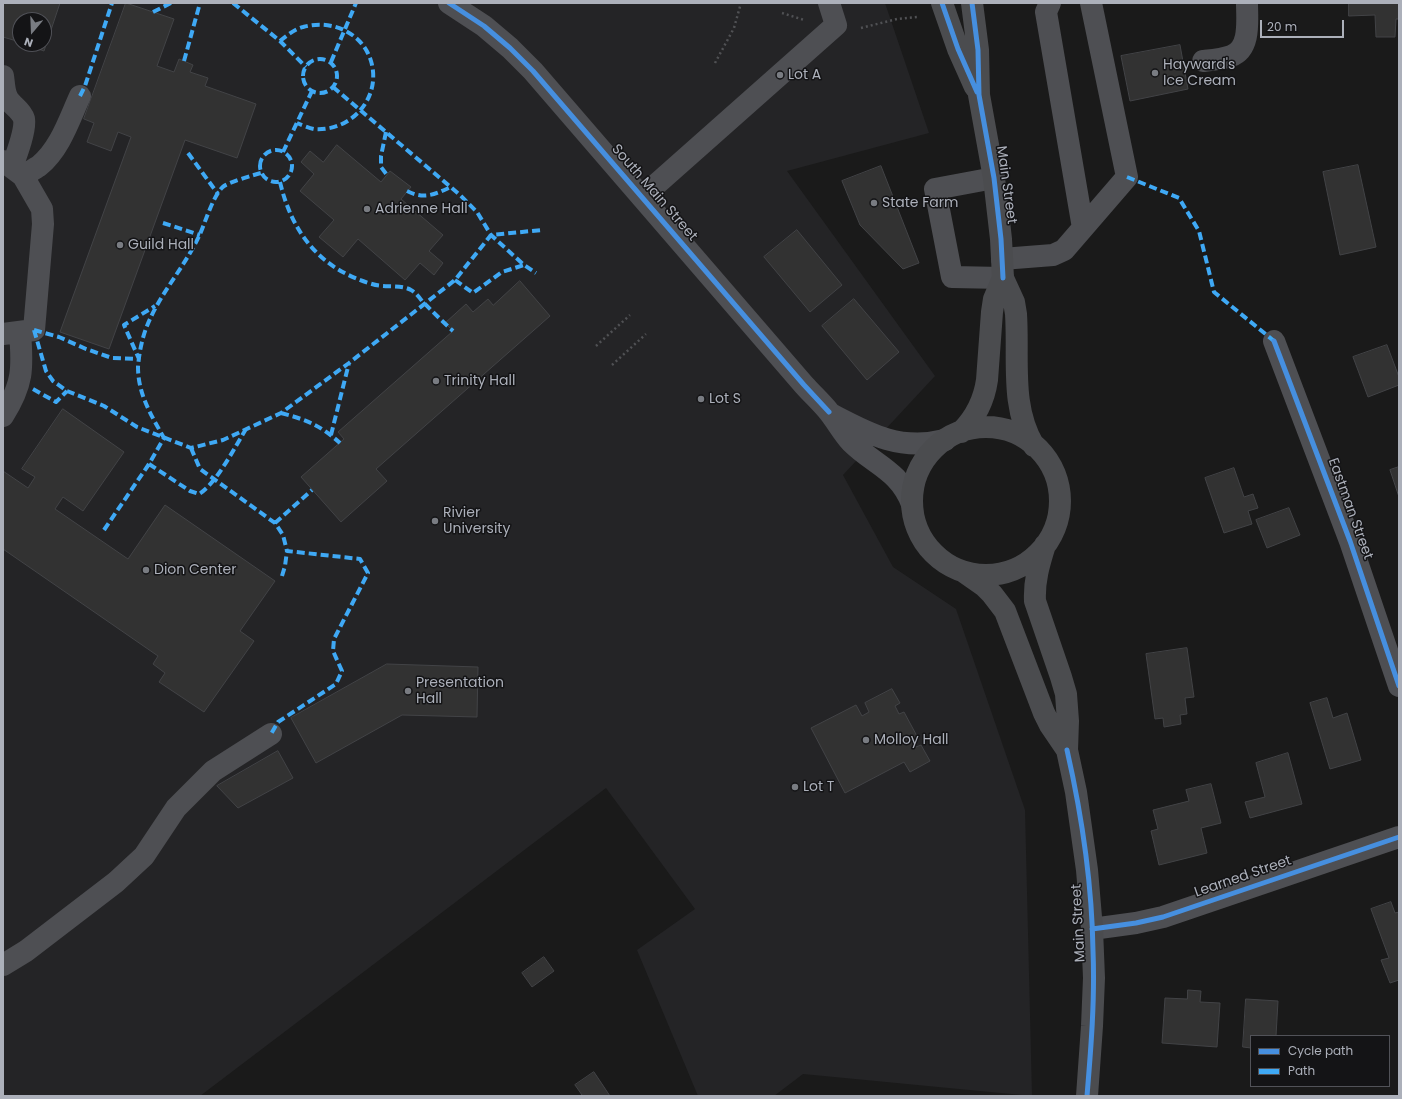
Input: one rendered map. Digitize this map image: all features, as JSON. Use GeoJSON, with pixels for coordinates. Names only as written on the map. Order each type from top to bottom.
{"type":"FeatureCollection","features":[{"type":"Feature","properties":{"kind":"main road","name":"Main Street"},"geometry":{"type":"LineString","coordinates":[[942,3],[958,50],[979,95]]}},
{"type":"Feature","properties":{"kind":"main road","name":"Main Street"},"geometry":{"type":"LineString","coordinates":[[972,3],[978,50],[979,95],[994,178],[1002,269],[1014,302],[1016,314],[1019,408],[1025,429],[1034,446]]}},
{"type":"Feature","properties":{"kind":"main road","name":"Main Street"},"geometry":{"type":"LineString","coordinates":[[1002,269],[992,312],[987,380],[985,391],[978,410],[973,419],[953,436],[936,446],[922,463],[914,482],[912,504],[917,529],[928,547],[944,562],[963,571],[975,579],[992,594],[1005,612],[1044,713],[1067,750]]}},
{"type":"Feature","properties":{"kind":"main road"},"geometry":{"type":"LineString","coordinates":[[953,436],[973,428],[986,427],[998,428],[1023,438],[1044,455],[1051,466],[1055,476],[1059,496],[1058,518],[1052,532],[1045,545],[1027,562],[1008,571],[985,575],[963,571]]}},
{"type":"Feature","properties":{"kind":"main road","name":"Main Street"},"geometry":{"type":"LineString","coordinates":[[1045,545],[1036,576],[1035,601],[1062,677],[1066,694],[1068,721],[1067,750],[1076,792],[1085,850],[1092,929],[1094,958],[1092,1026],[1087,1096]]}},
{"type":"Feature","properties":{"kind":"street","name":"South Main Street"},"geometry":{"type":"LineString","coordinates":[[449,3],[484,26],[533,70],[804,385],[829,412],[837,425],[852,443],[888,470],[899,481],[909,496],[912,504]]}},
{"type":"Feature","properties":{"kind":"street"},"geometry":{"type":"LineString","coordinates":[[642,197],[836,25],[829,3]]}},
{"type":"Feature","properties":{"kind":"street"},"geometry":{"type":"LineString","coordinates":[[1050,3],[1046,12],[1083,228]]}},
{"type":"Feature","properties":{"kind":"street"},"geometry":{"type":"LineString","coordinates":[[994,178],[934,189],[952,277],[1002,269],[1053,255],[1064,250],[1127,177],[1092,3]]}},
{"type":"Feature","properties":{"kind":"street"},"geometry":{"type":"LineString","coordinates":[[1203,61],[1232,56],[1243,46],[1247,29],[1247,3]]}},
{"type":"Feature","properties":{"kind":"street"},"geometry":{"type":"LineString","coordinates":[[3,76],[7,97],[19,110],[24,120],[22,135],[13,168]]}},
{"type":"Feature","properties":{"kind":"street"},"geometry":{"type":"LineString","coordinates":[[13,168],[39,165],[51,153],[59,141],[80,96]]}},
{"type":"Feature","properties":{"kind":"street"},"geometry":{"type":"LineString","coordinates":[[3,416],[12,403],[22,370],[11,333],[34,330],[43,224],[42,209],[13,168]]}},
{"type":"Feature","properties":{"kind":"street","name":"Eastman Street"},"geometry":{"type":"LineString","coordinates":[[1274,342],[1350,541],[1399,686]]}},
{"type":"Feature","properties":{"kind":"street","name":"South Main Street"},"geometry":{"type":"LineString","coordinates":[[829,412],[856,427],[891,441],[922,444],[953,436]]}},
{"type":"Feature","properties":{"kind":"street"},"geometry":{"type":"LineString","coordinates":[[3,965],[26,950],[116,882],[144,856],[176,808],[213,771],[271,734]]}},
{"type":"Feature","properties":{"kind":"street","name":"Learned Street"},"geometry":{"type":"LineString","coordinates":[[1092,929],[1136,923],[1164,917],[1399,837]]}},
{"type":"Feature","properties":{"kind":"path"},"geometry":{"type":"LineString","coordinates":[[715,63],[734,28],[741,3]]}},
{"type":"Feature","properties":{"kind":"path"},"geometry":{"type":"LineString","coordinates":[[782,13],[808,21]]}},
{"type":"Feature","properties":{"kind":"path"},"geometry":{"type":"LineString","coordinates":[[856,30],[877,23],[918,17]]}},
{"type":"Feature","properties":{"kind":"path"},"geometry":{"type":"LineString","coordinates":[[596,346],[630,315]]}},
{"type":"Feature","properties":{"kind":"path"},"geometry":{"type":"LineString","coordinates":[[612,365],[646,334]]}},
{"type":"Feature","properties":{"kind":"shaded area","name":"Rivier University"},"geometry":{"type":"Polygon","coordinates":[[[3,3],[885,3],[929,133],[787,171],[935,376],[843,475],[893,567],[956,609],[1025,810],[1032,1096],[803,1074],[774,1096],[698,1096],[637,950],[695,909],[606,788],[200,1096],[3,1096],[3,3]]]}},
{"type":"Feature","properties":{"kind":"building"},"geometry":{"type":"Polygon","coordinates":[[[3,3],[60,3],[52,27],[52,12],[12,12],[12,40],[3,37],[3,3]]]}},
{"type":"Feature","properties":{"kind":"building","name":"Guild Hall"},"geometry":{"type":"Polygon","coordinates":[[[126,3],[174,19],[157,66],[174,72],[179,59],[193,65],[190,72],[208,78],[205,86],[256,104],[237,158],[185,140],[109,349],[60,332],[131,137],[118,132],[111,151],[87,142],[94,123],[84,119],[126,3]]]}},
{"type":"Feature","properties":{"kind":"building"},"geometry":{"type":"Polygon","coordinates":[[[1349,3],[1399,3],[1399,19],[1396,19],[1395,37],[1376,37],[1375,15],[1349,16],[1349,3]]]}},
{"type":"Feature","properties":{"kind":"building","name":"Hayward's Ice Cream"},"geometry":{"type":"Polygon","coordinates":[[[1180,45],[1188,89],[1130,101],[1121,56],[1180,45]]]}},
{"type":"Feature","properties":{"kind":"building","name":"Adrienne Hall"},"geometry":{"type":"Polygon","coordinates":[[[337,145],[381,182],[390,171],[411,187],[401,199],[443,235],[429,251],[443,263],[434,275],[420,263],[405,280],[358,239],[343,257],[319,237],[334,220],[300,191],[314,174],[301,162],[310,151],[323,162],[337,145]]]}},
{"type":"Feature","properties":{"kind":"building"},"geometry":{"type":"Polygon","coordinates":[[[1358,165],[1376,247],[1340,255],[1323,172],[1358,165]]]}},
{"type":"Feature","properties":{"kind":"building","name":"State Farm"},"geometry":{"type":"Polygon","coordinates":[[[881,166],[919,263],[903,269],[860,225],[842,181],[881,166]]]}},
{"type":"Feature","properties":{"kind":"building"},"geometry":{"type":"Polygon","coordinates":[[[797,230],[842,285],[810,312],[764,257],[797,230]]]}},
{"type":"Feature","properties":{"kind":"building","name":"Trinity Hall"},"geometry":{"type":"Polygon","coordinates":[[[520,281],[550,316],[376,469],[387,481],[341,522],[301,477],[344,439],[338,432],[453,331],[445,323],[466,304],[473,312],[488,299],[493,305],[520,281]]]}},
{"type":"Feature","properties":{"kind":"building"},"geometry":{"type":"Polygon","coordinates":[[[854,299],[899,352],[867,380],[822,326],[854,299]]]}},
{"type":"Feature","properties":{"kind":"building"},"geometry":{"type":"Polygon","coordinates":[[[1387,345],[1399,377],[1399,385],[1368,397],[1353,357],[1387,345]]]}},
{"type":"Feature","properties":{"kind":"building","name":"Dion Center"},"geometry":{"type":"Polygon","coordinates":[[[63,409],[124,452],[83,511],[63,497],[55,509],[128,559],[165,505],[275,581],[240,631],[254,641],[204,712],[159,682],[165,673],[153,664],[158,656],[3,549],[3,471],[28,488],[35,477],[22,469],[63,409]]]}},
{"type":"Feature","properties":{"kind":"building"},"geometry":{"type":"Polygon","coordinates":[[[1399,467],[1399,497],[1390,470],[1399,467]]]}},
{"type":"Feature","properties":{"kind":"building"},"geometry":{"type":"Polygon","coordinates":[[[1234,468],[1244,497],[1253,494],[1258,508],[1248,511],[1252,524],[1224,533],[1205,478],[1234,468]]]}},
{"type":"Feature","properties":{"kind":"building"},"geometry":{"type":"Polygon","coordinates":[[[1289,508],[1300,535],[1267,548],[1256,520],[1289,508]]]}},
{"type":"Feature","properties":{"kind":"building"},"geometry":{"type":"Polygon","coordinates":[[[1187,648],[1194,697],[1185,698],[1187,714],[1180,715],[1181,724],[1164,727],[1163,718],[1155,719],[1146,654],[1187,648]]]}},
{"type":"Feature","properties":{"kind":"building","name":"Presentation Hall"},"geometry":{"type":"Polygon","coordinates":[[[387,664],[478,667],[477,717],[402,715],[316,763],[291,718],[387,664]]]}},
{"type":"Feature","properties":{"kind":"building","name":"Molloy Hall"},"geometry":{"type":"Polygon","coordinates":[[[892,689],[900,703],[895,706],[899,714],[904,712],[918,738],[913,741],[916,747],[921,745],[930,761],[910,772],[904,762],[845,793],[811,728],[856,705],[862,716],[869,712],[865,703],[892,689]]]}},
{"type":"Feature","properties":{"kind":"building"},"geometry":{"type":"Polygon","coordinates":[[[1327,698],[1333,718],[1347,713],[1361,760],[1330,769],[1310,703],[1327,698]]]}},
{"type":"Feature","properties":{"kind":"building"},"geometry":{"type":"Polygon","coordinates":[[[278,751],[293,778],[238,808],[217,786],[278,751]]]}},
{"type":"Feature","properties":{"kind":"building"},"geometry":{"type":"Polygon","coordinates":[[[1288,753],[1302,804],[1250,818],[1245,802],[1265,797],[1256,763],[1288,753]]]}},
{"type":"Feature","properties":{"kind":"building"},"geometry":{"type":"Polygon","coordinates":[[[1211,784],[1221,823],[1201,828],[1207,853],[1159,865],[1151,831],[1158,829],[1153,810],[1189,801],[1186,790],[1211,784]]]}},
{"type":"Feature","properties":{"kind":"building"},"geometry":{"type":"Polygon","coordinates":[[[1391,902],[1395,913],[1399,912],[1399,980],[1390,983],[1381,960],[1389,958],[1371,909],[1391,902]]]}},
{"type":"Feature","properties":{"kind":"building"},"geometry":{"type":"Polygon","coordinates":[[[544,957],[554,971],[532,987],[522,973],[544,957]]]}},
{"type":"Feature","properties":{"kind":"building"},"geometry":{"type":"Polygon","coordinates":[[[1188,990],[1201,991],[1200,1002],[1220,1003],[1217,1047],[1162,1043],[1165,998],[1187,999],[1188,990]]]}},
{"type":"Feature","properties":{"kind":"building"},"geometry":{"type":"Polygon","coordinates":[[[1246,999],[1278,1001],[1276,1035],[1250,1035],[1250,1048],[1243,1047],[1246,999]]]}},
{"type":"Feature","properties":{"kind":"building"},"geometry":{"type":"Polygon","coordinates":[[[594,1072],[610,1096],[580,1096],[582,1095],[575,1085],[594,1072]]]}},
{"type":"Feature","properties":{"kind":"marked path"},"geometry":{"type":"LineString","coordinates":[[80,96],[85,86],[112,3]]}},
{"type":"Feature","properties":{"kind":"marked path"},"geometry":{"type":"LineString","coordinates":[[153,12],[171,3]]}},
{"type":"Feature","properties":{"kind":"marked path"},"geometry":{"type":"LineString","coordinates":[[184,61],[200,3]]}},
{"type":"Feature","properties":{"kind":"marked path"},"geometry":{"type":"LineString","coordinates":[[233,3],[280,41],[306,67]]}},
{"type":"Feature","properties":{"kind":"marked path"},"geometry":{"type":"LineString","coordinates":[[331,62],[356,3]]}},
{"type":"Feature","properties":{"kind":"marked path"},"geometry":{"type":"LineString","coordinates":[[280,41],[294,31],[303,27],[314,25],[334,27],[344,30],[361,42],[371,61],[373,75],[372,88],[368,100],[351,119],[340,125],[328,128],[314,129],[297,123]]}},
{"type":"Feature","properties":{"kind":"marked path"},"geometry":{"type":"LineString","coordinates":[[317,59],[323,59],[327,60],[334,66],[337,76],[336,83],[330,90],[323,93],[317,93],[313,92],[306,86],[303,79],[303,73],[304,69],[310,62],[317,59]]}},
{"type":"Feature","properties":{"kind":"marked path"},"geometry":{"type":"LineString","coordinates":[[333,87],[460,195],[477,212],[491,235],[524,265],[536,273]]}},
{"type":"Feature","properties":{"kind":"marked path"},"geometry":{"type":"LineString","coordinates":[[283,152],[312,91]]}},
{"type":"Feature","properties":{"kind":"marked path"},"geometry":{"type":"LineString","coordinates":[[386,132],[381,156],[381,167],[387,175]]}},
{"type":"Feature","properties":{"kind":"marked path"},"geometry":{"type":"LineString","coordinates":[[276,150],[282,151],[289,157],[292,166],[291,172],[285,179],[276,182],[270,181],[263,175],[260,166],[261,160],[267,153],[276,150]]}},
{"type":"Feature","properties":{"kind":"marked path"},"geometry":{"type":"LineString","coordinates":[[188,153],[218,194]]}},
{"type":"Feature","properties":{"kind":"marked path"},"geometry":{"type":"LineString","coordinates":[[104,530],[149,464],[164,438],[146,404],[140,386],[138,367],[140,351],[152,314],[194,246],[213,201],[220,190],[224,186],[231,183],[261,173]]}},
{"type":"Feature","properties":{"kind":"marked path"},"geometry":{"type":"LineString","coordinates":[[1127,177],[1179,198],[1199,231],[1214,292],[1274,341]]}},
{"type":"Feature","properties":{"kind":"marked path"},"geometry":{"type":"LineString","coordinates":[[280,182],[292,217],[301,233],[323,259],[337,269],[372,284],[402,287],[411,290],[453,331]]}},
{"type":"Feature","properties":{"kind":"marked path"},"geometry":{"type":"LineString","coordinates":[[407,191],[413,194],[425,196],[435,194],[451,187]]}},
{"type":"Feature","properties":{"kind":"marked path"},"geometry":{"type":"LineString","coordinates":[[163,223],[200,235]]}},
{"type":"Feature","properties":{"kind":"marked path"},"geometry":{"type":"LineString","coordinates":[[34,330],[46,371],[53,381],[67,391],[104,406],[137,427],[191,448],[223,440],[281,413],[349,363],[455,280],[491,235],[542,230]]}},
{"type":"Feature","properties":{"kind":"marked path"},"geometry":{"type":"LineString","coordinates":[[455,280],[473,293],[502,272],[524,265]]}},
{"type":"Feature","properties":{"kind":"marked path"},"geometry":{"type":"LineString","coordinates":[[34,330],[59,337],[86,349],[112,358],[139,359],[124,325],[155,306]]}},
{"type":"Feature","properties":{"kind":"marked path"},"geometry":{"type":"LineString","coordinates":[[331,435],[349,363]]}},
{"type":"Feature","properties":{"kind":"marked path"},"geometry":{"type":"LineString","coordinates":[[33,389],[56,402],[67,391]]}},
{"type":"Feature","properties":{"kind":"marked path"},"geometry":{"type":"LineString","coordinates":[[281,413],[319,427],[340,443]]}},
{"type":"Feature","properties":{"kind":"marked path"},"geometry":{"type":"LineString","coordinates":[[149,464],[190,491],[199,494],[218,474],[246,429]]}},
{"type":"Feature","properties":{"kind":"marked path"},"geometry":{"type":"LineString","coordinates":[[191,448],[200,469],[275,523],[283,535],[287,551],[360,559],[368,573],[334,639],[333,651],[342,671],[336,684],[278,722],[271,734]]}},
{"type":"Feature","properties":{"kind":"marked path"},"geometry":{"type":"LineString","coordinates":[[275,523],[312,490]]}},
{"type":"Feature","properties":{"kind":"marked path"},"geometry":{"type":"LineString","coordinates":[[282,576],[287,551]]}},
{"type":"Feature","properties":{"kind":"cycle path"},"geometry":{"type":"LineString","coordinates":[[449,3],[484,26],[510,48],[533,71],[829,412]]}},
{"type":"Feature","properties":{"kind":"cycle path"},"geometry":{"type":"LineString","coordinates":[[942,3],[958,49],[977,92]]}},
{"type":"Feature","properties":{"kind":"cycle path"},"geometry":{"type":"LineString","coordinates":[[972,3],[978,50],[979,95],[994,178],[1001,239],[1003,278]]}},
{"type":"Feature","properties":{"kind":"cycle path"},"geometry":{"type":"LineString","coordinates":[[1274,341],[1350,541],[1399,686]]}},
{"type":"Feature","properties":{"kind":"cycle path"},"geometry":{"type":"LineString","coordinates":[[1067,750],[1082,825],[1091,900],[1093,1005],[1087,1096]]}},
{"type":"Feature","properties":{"kind":"cycle path"},"geometry":{"type":"LineString","coordinates":[[1092,929],[1136,923],[1163,917],[1399,837]]}},
{"type":"Feature","properties":{"kind":"place","name":"Hayward's Ice Cream"},"geometry":{"type":"Point","coordinates":[1155,73]}},
{"type":"Feature","properties":{"kind":"place","name":"Lot A"},"geometry":{"type":"Point","coordinates":[780,75]}},
{"type":"Feature","properties":{"kind":"place","name":"State Farm"},"geometry":{"type":"Point","coordinates":[874,203]}},
{"type":"Feature","properties":{"kind":"place","name":"Adrienne Hall"},"geometry":{"type":"Point","coordinates":[367,209]}},
{"type":"Feature","properties":{"kind":"place","name":"Guild Hall"},"geometry":{"type":"Point","coordinates":[120,245]}},
{"type":"Feature","properties":{"kind":"place","name":"Trinity Hall"},"geometry":{"type":"Point","coordinates":[436,381]}},
{"type":"Feature","properties":{"kind":"place","name":"Lot S"},"geometry":{"type":"Point","coordinates":[701,399]}},
{"type":"Feature","properties":{"kind":"place","name":"Rivier University"},"geometry":{"type":"Point","coordinates":[435,521]}},
{"type":"Feature","properties":{"kind":"place","name":"Dion Center"},"geometry":{"type":"Point","coordinates":[146,570]}},
{"type":"Feature","properties":{"kind":"place","name":"Presentation Hall"},"geometry":{"type":"Point","coordinates":[408,691]}},
{"type":"Feature","properties":{"kind":"place","name":"Molloy Hall"},"geometry":{"type":"Point","coordinates":[866,740]}},
{"type":"Feature","properties":{"kind":"place","name":"Lot T"},"geometry":{"type":"Point","coordinates":[795,787]}}]}
